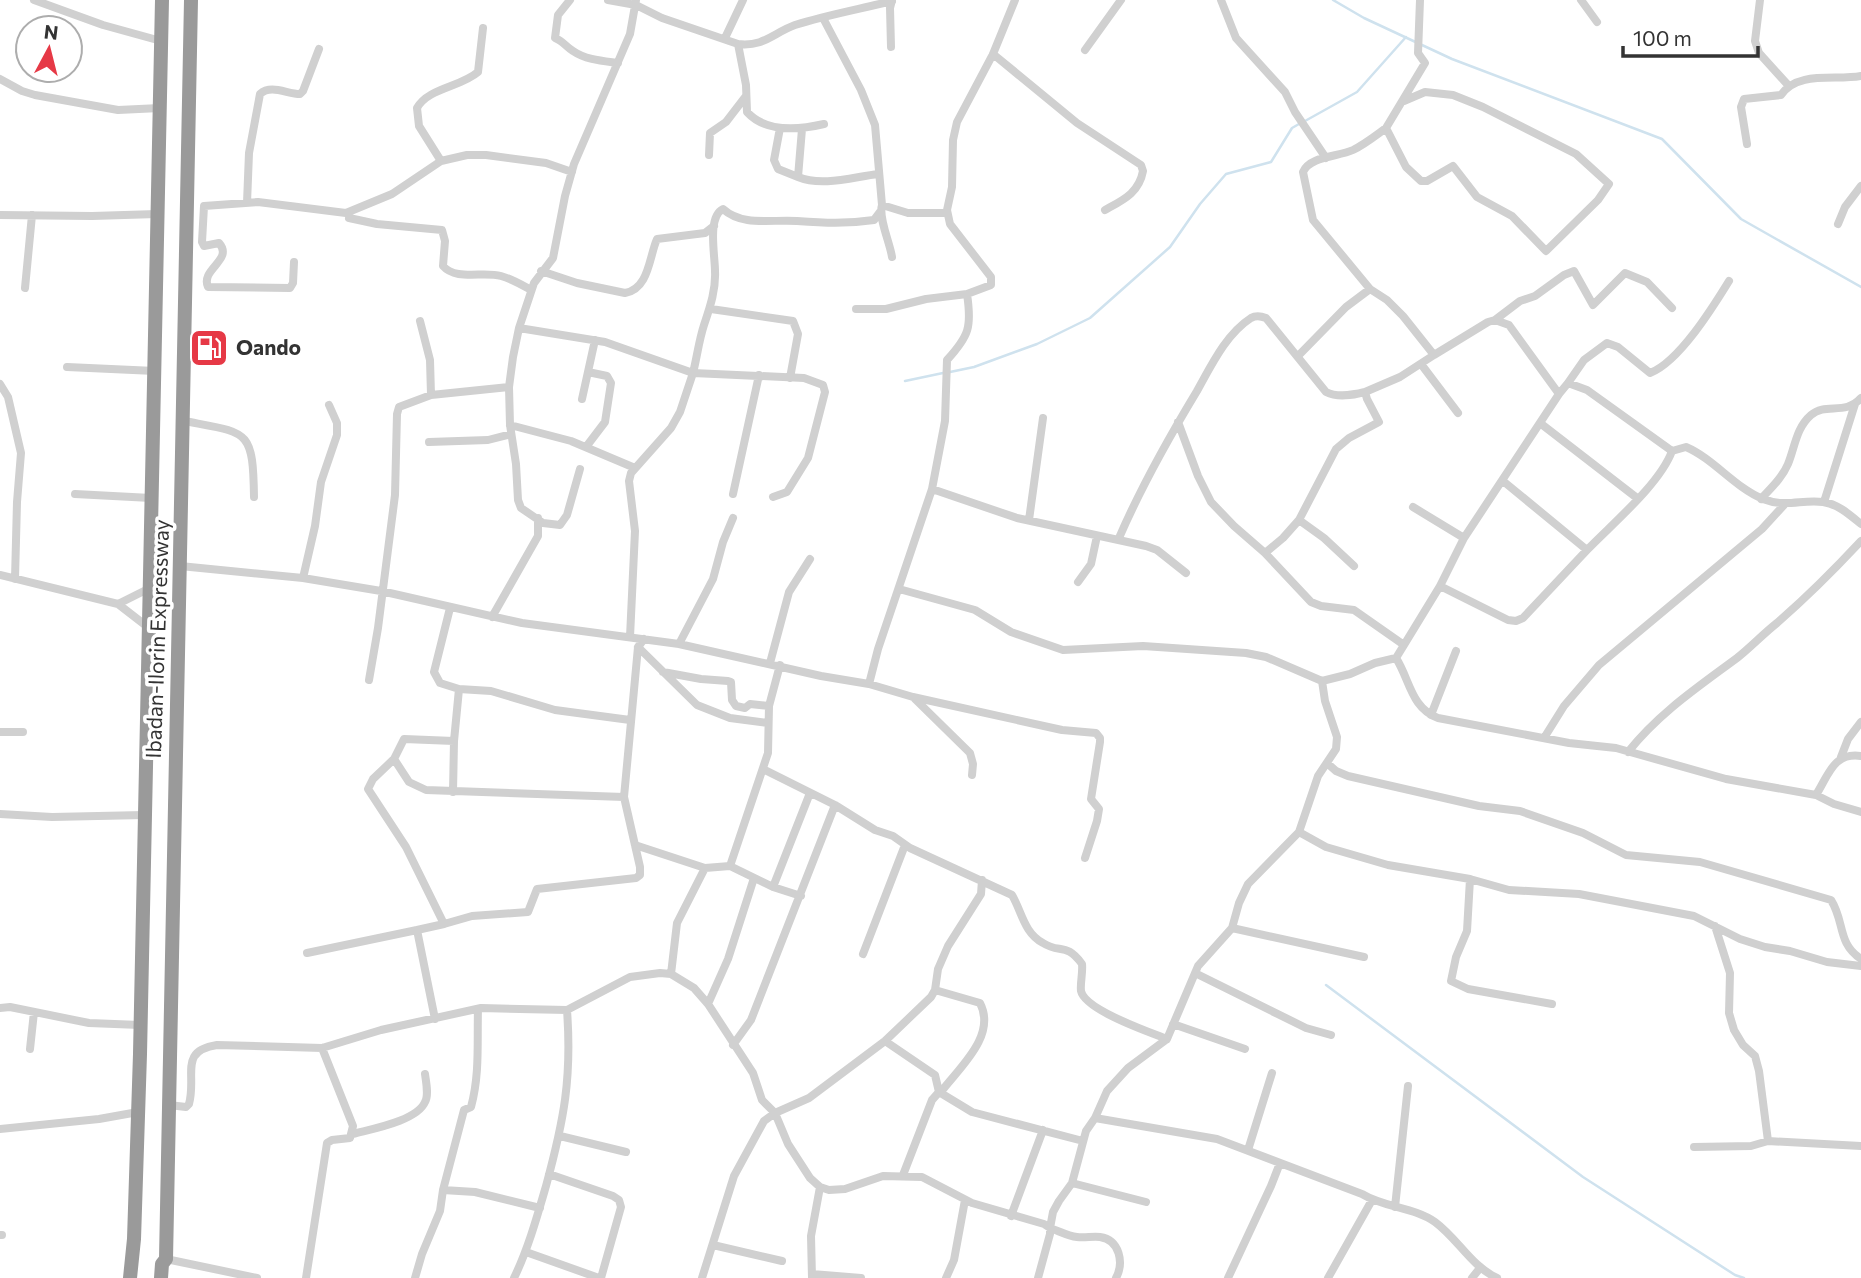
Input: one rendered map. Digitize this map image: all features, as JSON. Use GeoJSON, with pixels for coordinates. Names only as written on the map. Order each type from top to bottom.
{"type":"FeatureCollection","features":[{"type":"Feature","properties":{"kind":"highway","name":"Ibadan-Ilorin Expressway"},"geometry":{"type":"LineString","coordinates":[[130,1278],[134,1239],[138,1112],[162,0]]}},
{"type":"Feature","properties":{"kind":"highway","name":"Ibadan-Ilorin Expressway"},"geometry":{"type":"LineString","coordinates":[[161,1278],[162,1264],[166,1259],[191,0]]}},
{"type":"Feature","properties":{"kind":"street"},"geometry":{"type":"LineString","coordinates":[[34,0],[103,25],[161,41]]}},
{"type":"Feature","properties":{"kind":"street"},"geometry":{"type":"LineString","coordinates":[[570,0],[558,15],[555,38],[564,42],[572,51],[592,59],[618,63]]}},
{"type":"Feature","properties":{"kind":"street"},"geometry":{"type":"LineString","coordinates":[[608,0],[636,2],[662,18],[738,44],[759,44],[792,26],[892,0],[891,47]]}},
{"type":"Feature","properties":{"kind":"street"},"geometry":{"type":"LineString","coordinates":[[725,38],[743,0]]}},
{"type":"Feature","properties":{"kind":"street"},"geometry":{"type":"LineString","coordinates":[[856,309],[886,309],[990,287],[992,280],[950,224],[947,213],[953,179],[953,140],[957,122],[993,54],[1015,0]]}},
{"type":"Feature","properties":{"kind":"street"},"geometry":{"type":"LineString","coordinates":[[1085,50],[1121,0]]}},
{"type":"Feature","properties":{"kind":"street"},"geometry":{"type":"LineString","coordinates":[[1221,0],[1236,38],[1285,92],[1326,158]]}},
{"type":"Feature","properties":{"kind":"street"},"geometry":{"type":"LineString","coordinates":[[1420,0],[1418,53],[1425,63],[1386,128],[1349,152],[1312,162],[1305,166],[1303,172],[1313,220],[1370,289],[1387,300],[1403,316],[1434,355]]}},
{"type":"Feature","properties":{"kind":"street"},"geometry":{"type":"LineString","coordinates":[[1581,0],[1597,22]]}},
{"type":"Feature","properties":{"kind":"street"},"geometry":{"type":"LineString","coordinates":[[1760,0],[1755,41],[1759,53],[1788,85]]}},
{"type":"Feature","properties":{"kind":"street"},"geometry":{"type":"LineString","coordinates":[[580,469],[567,515],[560,525],[543,523],[521,508],[510,425],[509,387],[519,328],[531,290],[541,271],[553,258],[572,172],[630,34],[636,2]]}},
{"type":"Feature","properties":{"kind":"street"},"geometry":{"type":"LineString","coordinates":[[823,18],[875,125],[881,209],[892,257]]}},
{"type":"Feature","properties":{"kind":"street"},"geometry":{"type":"LineString","coordinates":[[441,161],[419,126],[417,108],[423,99],[466,81],[478,72],[483,28]]}},
{"type":"Feature","properties":{"kind":"street"},"geometry":{"type":"LineString","coordinates":[[738,44],[747,112],[752,118],[780,128],[802,129],[824,124]]}},
{"type":"Feature","properties":{"kind":"street"},"geometry":{"type":"LineString","coordinates":[[247,203],[249,153],[258,99],[265,89],[300,94],[319,50]]}},
{"type":"Feature","properties":{"kind":"street"},"geometry":{"type":"LineString","coordinates":[[993,54],[1077,123],[1141,166],[1143,171],[1136,190],[1105,210]]}},
{"type":"Feature","properties":{"kind":"street"},"geometry":{"type":"LineString","coordinates":[[1746,144],[1741,102],[1744,99],[1781,94],[1788,85],[1824,77],[1861,76]]}},
{"type":"Feature","properties":{"kind":"street"},"geometry":{"type":"LineString","coordinates":[[0,79],[36,95],[118,110],[160,108]]}},
{"type":"Feature","properties":{"kind":"street"},"geometry":{"type":"LineString","coordinates":[[1386,128],[1406,167],[1420,181],[1427,181],[1453,166],[1477,197],[1512,216],[1546,251],[1598,200],[1609,184],[1576,154],[1483,107],[1452,95],[1425,92],[1404,101]]}},
{"type":"Feature","properties":{"kind":"street"},"geometry":{"type":"LineString","coordinates":[[709,155],[710,133],[726,122],[746,96]]}},
{"type":"Feature","properties":{"kind":"street"},"geometry":{"type":"LineString","coordinates":[[780,128],[774,160],[778,169],[808,181],[878,174]]}},
{"type":"Feature","properties":{"kind":"street"},"geometry":{"type":"LineString","coordinates":[[798,177],[802,129]]}},
{"type":"Feature","properties":{"kind":"street"},"geometry":{"type":"LineString","coordinates":[[294,262],[293,283],[290,288],[208,287],[206,276],[223,256],[224,251],[219,243],[204,246],[202,242],[204,206],[247,203],[346,213],[392,194],[441,161],[467,155],[546,163],[572,172]]}},
{"type":"Feature","properties":{"kind":"street"},"geometry":{"type":"LineString","coordinates":[[1838,224],[1845,207],[1861,186]]}},
{"type":"Feature","properties":{"kind":"street"},"geometry":{"type":"LineString","coordinates":[[630,637],[635,531],[629,481],[635,468],[671,428],[680,412],[693,373],[704,325],[711,309],[716,273],[715,214],[723,209],[741,218],[766,223],[794,221],[845,224],[874,220],[881,209]]}},
{"type":"Feature","properties":{"kind":"street"},"geometry":{"type":"LineString","coordinates":[[881,209],[908,213],[947,213]]}},
{"type":"Feature","properties":{"kind":"street"},"geometry":{"type":"LineString","coordinates":[[0,215],[157,214]]}},
{"type":"Feature","properties":{"kind":"street"},"geometry":{"type":"LineString","coordinates":[[26,288],[32,215]]}},
{"type":"Feature","properties":{"kind":"street"},"geometry":{"type":"LineString","coordinates":[[349,218],[377,224],[442,230],[445,241],[443,267],[447,271],[455,274],[500,275],[531,290]]}},
{"type":"Feature","properties":{"kind":"street"},"geometry":{"type":"LineString","coordinates":[[541,271],[587,285],[630,292],[642,282],[657,239],[705,233],[714,226]]}},
{"type":"Feature","properties":{"kind":"street"},"geometry":{"type":"LineString","coordinates":[[1119,538],[1137,495],[1178,422],[1221,351],[1251,318],[1259,315],[1266,318],[1326,392],[1353,395],[1400,377],[1494,320],[1520,301],[1535,296],[1574,271],[1593,305],[1625,272],[1647,282],[1672,308]]}},
{"type":"Feature","properties":{"kind":"street"},"geometry":{"type":"LineString","coordinates":[[899,589],[975,610],[1011,632],[1063,650],[1143,646],[1246,653],[1266,657],[1322,681],[1396,658],[1440,586],[1464,538],[1584,360],[1607,342],[1618,347],[1650,373],[1657,370],[1685,343],[1710,312],[1729,281]]}},
{"type":"Feature","properties":{"kind":"street"},"geometry":{"type":"LineString","coordinates":[[1298,356],[1346,307],[1370,289]]}},
{"type":"Feature","properties":{"kind":"street"},"geometry":{"type":"LineString","coordinates":[[869,684],[878,649],[932,489],[945,421],[947,360],[961,346],[971,317],[967,294]]}},
{"type":"Feature","properties":{"kind":"street"},"geometry":{"type":"LineString","coordinates":[[711,309],[793,321],[797,334],[790,378]]}},
{"type":"Feature","properties":{"kind":"street"},"geometry":{"type":"LineString","coordinates":[[1494,320],[1509,325],[1559,394]]}},
{"type":"Feature","properties":{"kind":"street"},"geometry":{"type":"LineString","coordinates":[[420,321],[430,360],[431,395]]}},
{"type":"Feature","properties":{"kind":"street"},"geometry":{"type":"LineString","coordinates":[[519,328],[595,340],[693,373],[759,375],[820,382],[824,385],[825,392],[808,458],[787,492],[773,497]]}},
{"type":"Feature","properties":{"kind":"street"},"geometry":{"type":"LineString","coordinates":[[582,399],[595,340]]}},
{"type":"Feature","properties":{"kind":"street"},"geometry":{"type":"LineString","coordinates":[[1422,363],[1458,413]]}},
{"type":"Feature","properties":{"kind":"street"},"geometry":{"type":"LineString","coordinates":[[67,367],[155,371]]}},
{"type":"Feature","properties":{"kind":"street"},"geometry":{"type":"LineString","coordinates":[[586,447],[605,422],[611,383],[607,376],[588,372]]}},
{"type":"Feature","properties":{"kind":"street"},"geometry":{"type":"LineString","coordinates":[[733,494],[759,375]]}},
{"type":"Feature","properties":{"kind":"street"},"geometry":{"type":"LineString","coordinates":[[1568,383],[1587,390],[1672,451]]}},
{"type":"Feature","properties":{"kind":"street"},"geometry":{"type":"LineString","coordinates":[[0,384],[21,453],[15,579]]}},
{"type":"Feature","properties":{"kind":"street"},"geometry":{"type":"LineString","coordinates":[[369,680],[396,487],[399,407],[431,395],[509,387]]}},
{"type":"Feature","properties":{"kind":"street"},"geometry":{"type":"LineString","coordinates":[[1265,553],[1299,520],[1336,449],[1349,438],[1379,422],[1365,392]]}},
{"type":"Feature","properties":{"kind":"street"},"geometry":{"type":"LineString","coordinates":[[1761,499],[1789,463],[1799,430],[1812,414],[1824,409],[1843,409],[1858,401]]}},
{"type":"Feature","properties":{"kind":"street"},"geometry":{"type":"LineString","coordinates":[[1824,502],[1858,401]]}},
{"type":"Feature","properties":{"kind":"street"},"geometry":{"type":"LineString","coordinates":[[303,578],[315,526],[321,482],[337,435],[337,423],[329,405]]}},
{"type":"Feature","properties":{"kind":"street"},"geometry":{"type":"LineString","coordinates":[[1029,520],[1043,418]]}},
{"type":"Feature","properties":{"kind":"street"},"geometry":{"type":"LineString","coordinates":[[184,421],[234,431],[243,436],[252,450],[254,497]]}},
{"type":"Feature","properties":{"kind":"street"},"geometry":{"type":"LineString","coordinates":[[1178,422],[1198,476],[1211,502],[1265,553],[1311,602],[1321,606],[1354,610],[1404,645]]}},
{"type":"Feature","properties":{"kind":"street"},"geometry":{"type":"LineString","coordinates":[[1540,423],[1637,498]]}},
{"type":"Feature","properties":{"kind":"street"},"geometry":{"type":"LineString","coordinates":[[510,425],[586,447],[635,468]]}},
{"type":"Feature","properties":{"kind":"street"},"geometry":{"type":"LineString","coordinates":[[429,442],[488,440],[511,435]]}},
{"type":"Feature","properties":{"kind":"street"},"geometry":{"type":"LineString","coordinates":[[1672,451],[1686,447],[1697,452],[1727,477],[1761,499],[1784,505],[1824,502],[1847,512],[1861,524]]}},
{"type":"Feature","properties":{"kind":"street"},"geometry":{"type":"LineString","coordinates":[[1440,586],[1508,620],[1523,618],[1637,498],[1667,464],[1672,451]]}},
{"type":"Feature","properties":{"kind":"street"},"geometry":{"type":"LineString","coordinates":[[1503,481],[1587,550]]}},
{"type":"Feature","properties":{"kind":"street"},"geometry":{"type":"LineString","coordinates":[[932,489],[999,513],[1097,536],[1119,538],[1157,550],[1186,573]]}},
{"type":"Feature","properties":{"kind":"street"},"geometry":{"type":"LineString","coordinates":[[75,494],[152,498]]}},
{"type":"Feature","properties":{"kind":"street"},"geometry":{"type":"LineString","coordinates":[[1544,738],[1564,706],[1599,665],[1762,529],[1784,505]]}},
{"type":"Feature","properties":{"kind":"street"},"geometry":{"type":"LineString","coordinates":[[1413,507],[1464,538]]}},
{"type":"Feature","properties":{"kind":"street"},"geometry":{"type":"LineString","coordinates":[[492,617],[538,536],[538,518]]}},
{"type":"Feature","properties":{"kind":"street"},"geometry":{"type":"LineString","coordinates":[[679,644],[713,579],[733,518]]}},
{"type":"Feature","properties":{"kind":"street"},"geometry":{"type":"LineString","coordinates":[[1299,520],[1324,538],[1354,566]]}},
{"type":"Feature","properties":{"kind":"street"},"geometry":{"type":"LineString","coordinates":[[1078,582],[1091,564],[1097,536]]}},
{"type":"Feature","properties":{"kind":"street"},"geometry":{"type":"LineString","coordinates":[[1628,752],[1645,730],[1671,706],[1738,658],[1797,607],[1861,541]]}},
{"type":"Feature","properties":{"kind":"street"},"geometry":{"type":"LineString","coordinates":[[730,866],[769,744],[769,706],[789,592],[810,559]]}},
{"type":"Feature","properties":{"kind":"street"},"geometry":{"type":"LineString","coordinates":[[180,566],[303,578],[381,591],[492,617],[630,637],[641,643],[663,672],[697,705],[730,718],[768,723]]}},
{"type":"Feature","properties":{"kind":"street"},"geometry":{"type":"LineString","coordinates":[[0,575],[118,604],[149,628]]}},
{"type":"Feature","properties":{"kind":"street"},"geometry":{"type":"LineString","coordinates":[[118,604],[150,588]]}},
{"type":"Feature","properties":{"kind":"street"},"geometry":{"type":"LineString","coordinates":[[450,608],[434,676],[440,683],[459,689],[491,691],[555,710],[631,720]]}},
{"type":"Feature","properties":{"kind":"street"},"geometry":{"type":"LineString","coordinates":[[641,643],[679,644],[869,684],[913,697],[1062,730],[1098,735],[1100,742],[1091,799],[1099,809],[1085,858]]}},
{"type":"Feature","properties":{"kind":"street"},"geometry":{"type":"LineString","coordinates":[[307,953],[472,916],[528,912],[537,889],[636,878],[640,875],[624,797],[641,643]]}},
{"type":"Feature","properties":{"kind":"street"},"geometry":{"type":"LineString","coordinates":[[1431,715],[1456,651]]}},
{"type":"Feature","properties":{"kind":"street"},"geometry":{"type":"LineString","coordinates":[[1396,658],[1416,702],[1425,713],[1431,715],[1544,738],[1616,748],[1726,779],[1816,795],[1861,812]]}},
{"type":"Feature","properties":{"kind":"street"},"geometry":{"type":"LineString","coordinates":[[663,672],[728,681],[731,682],[732,700],[736,706],[769,706]]}},
{"type":"Feature","properties":{"kind":"street"},"geometry":{"type":"LineString","coordinates":[[1038,1278],[1053,1212],[1072,1184],[1086,1131],[1107,1091],[1115,1080],[1167,1040],[1195,973],[1232,928],[1239,903],[1252,878],[1299,832],[1318,776],[1336,749],[1337,737],[1325,701],[1322,681]]}},
{"type":"Feature","properties":{"kind":"street"},"geometry":{"type":"LineString","coordinates":[[453,792],[459,689]]}},
{"type":"Feature","properties":{"kind":"street"},"geometry":{"type":"LineString","coordinates":[[913,697],[970,754],[972,775]]}},
{"type":"Feature","properties":{"kind":"street"},"geometry":{"type":"LineString","coordinates":[[1816,795],[1841,757],[1848,739],[1861,722]]}},
{"type":"Feature","properties":{"kind":"street"},"geometry":{"type":"LineString","coordinates":[[0,732],[23,732]]}},
{"type":"Feature","properties":{"kind":"street"},"geometry":{"type":"LineString","coordinates":[[444,924],[406,847],[368,789],[373,779],[394,759],[404,739],[454,741]]}},
{"type":"Feature","properties":{"kind":"street"},"geometry":{"type":"LineString","coordinates":[[1841,757],[1849,754],[1861,757]]}},
{"type":"Feature","properties":{"kind":"street"},"geometry":{"type":"LineString","coordinates":[[394,759],[409,782],[419,788],[453,792],[624,797]]}},
{"type":"Feature","properties":{"kind":"street"},"geometry":{"type":"LineString","coordinates":[[1328,763],[1336,771],[1348,776],[1479,806],[1520,811],[1583,833],[1626,855],[1700,862],[1831,900],[1839,913],[1846,945],[1861,959]]}},
{"type":"Feature","properties":{"kind":"street"},"geometry":{"type":"LineString","coordinates":[[763,769],[835,805],[905,845],[1012,895],[1032,934],[1044,944],[1067,949],[1082,964],[1081,993],[1087,1000],[1123,1022],[1167,1040]]}},
{"type":"Feature","properties":{"kind":"street"},"geometry":{"type":"LineString","coordinates":[[773,887],[810,793]]}},
{"type":"Feature","properties":{"kind":"street"},"geometry":{"type":"LineString","coordinates":[[733,1045],[751,1020],[835,805]]}},
{"type":"Feature","properties":{"kind":"street"},"geometry":{"type":"LineString","coordinates":[[0,814],[52,817],[144,815]]}},
{"type":"Feature","properties":{"kind":"street"},"geometry":{"type":"LineString","coordinates":[[1299,832],[1326,847],[1388,865],[1470,879],[1509,890],[1579,894],[1694,916],[1765,947],[1827,962],[1861,966]]}},
{"type":"Feature","properties":{"kind":"street"},"geometry":{"type":"LineString","coordinates":[[635,845],[705,868],[730,866],[801,897]]}},
{"type":"Feature","properties":{"kind":"street"},"geometry":{"type":"LineString","coordinates":[[863,954],[905,845]]}},
{"type":"Feature","properties":{"kind":"street"},"geometry":{"type":"LineString","coordinates":[[671,974],[677,923],[705,868]]}},
{"type":"Feature","properties":{"kind":"street"},"geometry":{"type":"LineString","coordinates":[[708,1004],[728,959],[754,878]]}},
{"type":"Feature","properties":{"kind":"street"},"geometry":{"type":"LineString","coordinates":[[1470,879],[1467,931],[1456,957],[1451,981],[1468,989],[1552,1004]]}},
{"type":"Feature","properties":{"kind":"street"},"geometry":{"type":"LineString","coordinates":[[702,1278],[739,1164],[760,1127],[775,1113],[809,1098],[885,1041],[931,997],[935,990],[938,969],[958,928],[981,894],[982,880]]}},
{"type":"Feature","properties":{"kind":"street"},"geometry":{"type":"LineString","coordinates":[[1715,926],[1730,973],[1729,1013],[1734,1030],[1742,1045],[1755,1056],[1759,1071],[1768,1141]]}},
{"type":"Feature","properties":{"kind":"street"},"geometry":{"type":"LineString","coordinates":[[1232,928],[1364,957]]}},
{"type":"Feature","properties":{"kind":"street"},"geometry":{"type":"LineString","coordinates":[[417,930],[435,1019]]}},
{"type":"Feature","properties":{"kind":"street"},"geometry":{"type":"LineString","coordinates":[[1195,973],[1307,1028],[1331,1035]]}},
{"type":"Feature","properties":{"kind":"street"},"geometry":{"type":"LineString","coordinates":[[169,1105],[186,1107],[189,1104],[192,1059],[203,1047],[217,1045],[322,1048],[380,1030],[478,1009],[503,1007],[567,1010],[630,977],[671,974],[694,988],[708,1004],[753,1073],[762,1100],[775,1113],[788,1144],[810,1178],[820,1187],[829,1190],[845,1189],[883,1176],[922,1177],[965,1200],[1011,1216],[1044,1224],[1072,1236],[1099,1237],[1112,1243],[1119,1254],[1121,1264],[1116,1278]]}},
{"type":"Feature","properties":{"kind":"street"},"geometry":{"type":"LineString","coordinates":[[903,1175],[932,1100],[967,1063],[985,1027],[980,1003],[935,990]]}},
{"type":"Feature","properties":{"kind":"street"},"geometry":{"type":"LineString","coordinates":[[0,1008],[10,1007],[89,1023],[140,1025]]}},
{"type":"Feature","properties":{"kind":"street"},"geometry":{"type":"LineString","coordinates":[[415,1278],[440,1211],[443,1189],[464,1110],[471,1107],[475,1091],[478,1009]]}},
{"type":"Feature","properties":{"kind":"street"},"geometry":{"type":"LineString","coordinates":[[514,1278],[526,1252],[560,1136],[570,1072],[567,1010]]}},
{"type":"Feature","properties":{"kind":"street"},"geometry":{"type":"LineString","coordinates":[[30,1049],[34,1012]]}},
{"type":"Feature","properties":{"kind":"street"},"geometry":{"type":"LineString","coordinates":[[1172,1024],[1245,1049]]}},
{"type":"Feature","properties":{"kind":"street"},"geometry":{"type":"LineString","coordinates":[[885,1041],[935,1076],[940,1092],[972,1112],[1083,1141]]}},
{"type":"Feature","properties":{"kind":"street"},"geometry":{"type":"LineString","coordinates":[[322,1048],[353,1126],[353,1134]]}},
{"type":"Feature","properties":{"kind":"street"},"geometry":{"type":"LineString","coordinates":[[1248,1150],[1272,1073]]}},
{"type":"Feature","properties":{"kind":"street"},"geometry":{"type":"LineString","coordinates":[[306,1278],[327,1143],[392,1124],[422,1107],[427,1100],[425,1074]]}},
{"type":"Feature","properties":{"kind":"street"},"geometry":{"type":"LineString","coordinates":[[1395,1207],[1408,1086]]}},
{"type":"Feature","properties":{"kind":"street"},"geometry":{"type":"LineString","coordinates":[[0,1129],[99,1119],[138,1112]]}},
{"type":"Feature","properties":{"kind":"street"},"geometry":{"type":"LineString","coordinates":[[1095,1118],[1142,1128],[1190,1132],[1217,1139],[1372,1200],[1427,1217],[1437,1223],[1480,1268],[1497,1278]]}},
{"type":"Feature","properties":{"kind":"street"},"geometry":{"type":"LineString","coordinates":[[1011,1216],[1043,1130]]}},
{"type":"Feature","properties":{"kind":"street"},"geometry":{"type":"LineString","coordinates":[[560,1136],[626,1152]]}},
{"type":"Feature","properties":{"kind":"street"},"geometry":{"type":"LineString","coordinates":[[1694,1147],[1751,1146],[1768,1141],[1861,1146]]}},
{"type":"Feature","properties":{"kind":"street"},"geometry":{"type":"LineString","coordinates":[[1228,1278],[1280,1163]]}},
{"type":"Feature","properties":{"kind":"street"},"geometry":{"type":"LineString","coordinates":[[526,1252],[600,1278],[621,1207],[619,1200],[549,1174]]}},
{"type":"Feature","properties":{"kind":"street"},"geometry":{"type":"LineString","coordinates":[[1072,1184],[1146,1202]]}},
{"type":"Feature","properties":{"kind":"street"},"geometry":{"type":"LineString","coordinates":[[820,1187],[811,1236],[812,1276],[861,1278]]}},
{"type":"Feature","properties":{"kind":"street"},"geometry":{"type":"LineString","coordinates":[[443,1189],[475,1192],[540,1208]]}},
{"type":"Feature","properties":{"kind":"street"},"geometry":{"type":"LineString","coordinates":[[946,1278],[954,1260],[965,1200]]}},
{"type":"Feature","properties":{"kind":"street"},"geometry":{"type":"LineString","coordinates":[[1328,1278],[1372,1200]]}},
{"type":"Feature","properties":{"kind":"street"},"geometry":{"type":"LineString","coordinates":[[713,1245],[782,1261]]}},
{"type":"Feature","properties":{"kind":"street"},"geometry":{"type":"LineString","coordinates":[[166,1259],[257,1278]]}},
{"type":"Feature","properties":{"kind":"street"},"geometry":{"type":"LineString","coordinates":[[1472,1278],[1480,1268]]}},
{"type":"Feature","properties":{"kind":"waterway"},"geometry":{"type":"LineString","coordinates":[[1333,0],[1364,18],[1452,59],[1662,139],[1741,219],[1861,287]]}},
{"type":"Feature","properties":{"kind":"waterway"},"geometry":{"type":"LineString","coordinates":[[1305,121],[1357,92],[1406,37]]}},
{"type":"Feature","properties":{"kind":"waterway"},"geometry":{"type":"LineString","coordinates":[[950,372],[974,367],[1037,344],[1090,318],[1170,247],[1200,204],[1226,174],[1271,162],[1292,128],[1299,124]]}},
{"type":"Feature","properties":{"kind":"waterway"},"geometry":{"type":"LineString","coordinates":[[905,381],[943,373]]}},
{"type":"Feature","properties":{"kind":"waterway"},"geometry":{"type":"LineString","coordinates":[[1326,985],[1583,1177],[1735,1275],[1744,1278]]}},
{"type":"Feature","properties":{"kind":"place","name":"Oando"},"geometry":{"type":"Point","coordinates":[209,348]}}]}
